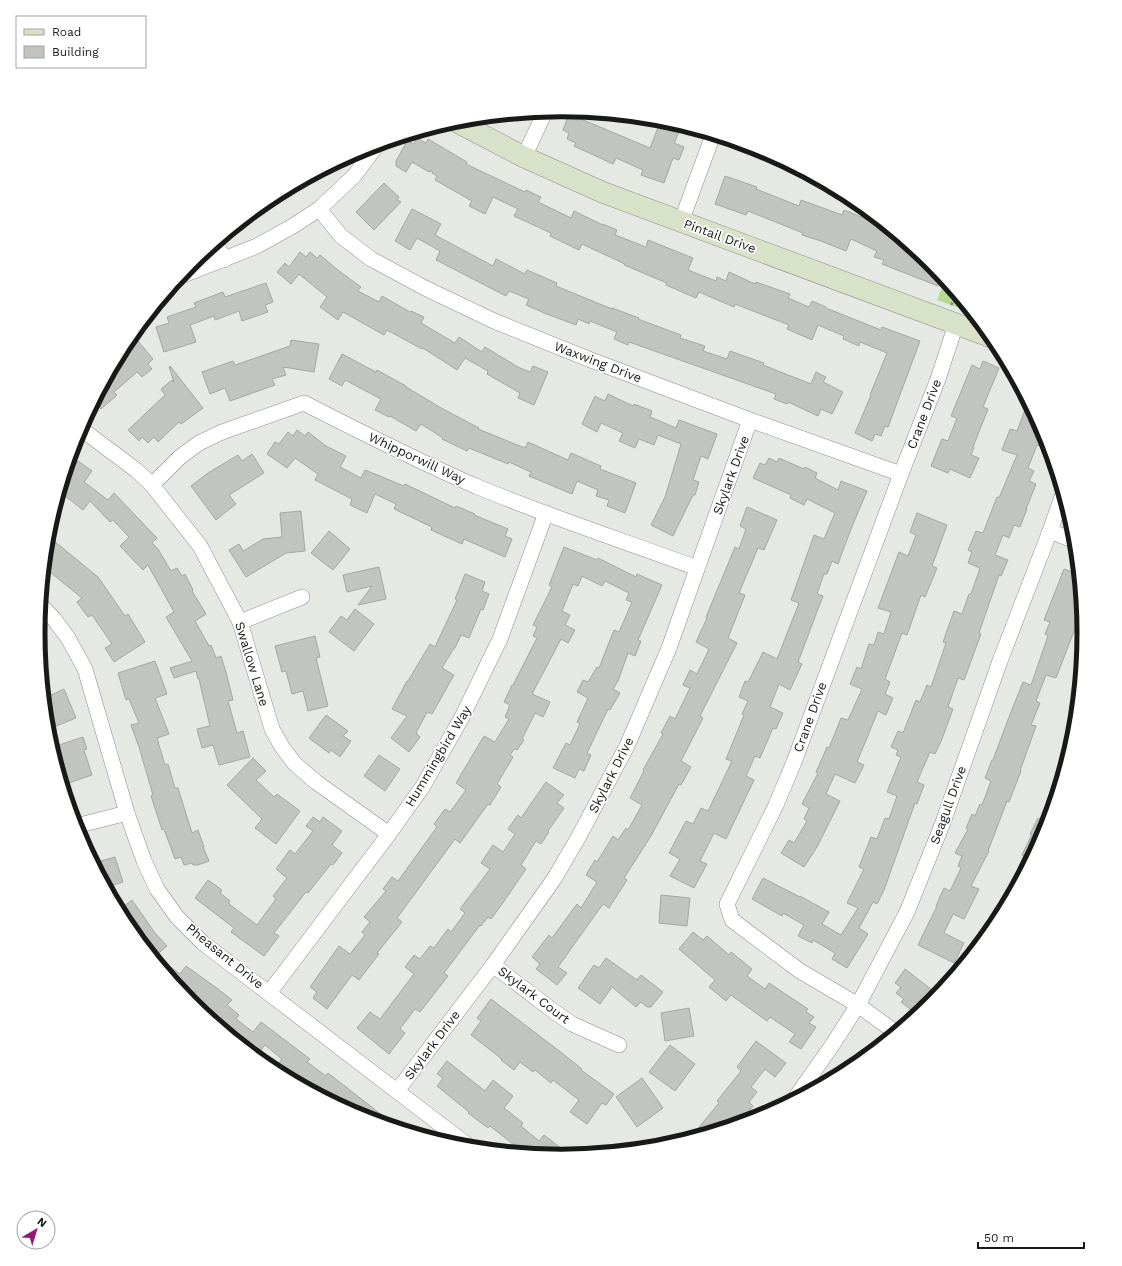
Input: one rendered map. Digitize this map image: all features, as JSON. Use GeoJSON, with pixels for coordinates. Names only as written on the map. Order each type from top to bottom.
{"type":"FeatureCollection","features":[{"type":"Feature","properties":{"kind":"street"},"geometry":{"type":"LineString","coordinates":[[524,157],[542,118]]}},
{"type":"Feature","properties":{"kind":"street","name":"Pintail Drive"},"geometry":{"type":"LineString","coordinates":[[466,126],[524,157],[602,192],[680,222],[953,314],[977,329]]}},
{"type":"Feature","properties":{"kind":"street"},"geometry":{"type":"LineString","coordinates":[[680,222],[711,140]]}},
{"type":"Feature","properties":{"kind":"street"},"geometry":{"type":"LineString","coordinates":[[193,271],[257,246],[293,226],[319,209],[354,176],[371,153]]}},
{"type":"Feature","properties":{"kind":"street","name":"Waxwing Drive"},"geometry":{"type":"LineString","coordinates":[[319,209],[342,236],[370,259],[501,324],[591,360],[750,420],[900,474]]}},
{"type":"Feature","properties":{"kind":"street"},"geometry":{"type":"LineString","coordinates":[[218,247],[224,260]]}},
{"type":"Feature","properties":{"kind":"street","name":"Crane Drive"},"geometry":{"type":"LineString","coordinates":[[891,1029],[858,1006],[800,971],[732,920],[726,904],[776,806],[794,762],[900,474],[938,379],[953,314]]}},
{"type":"Feature","properties":{"kind":"street","name":"Whipporwill Way"},"geometry":{"type":"LineString","coordinates":[[152,485],[180,457],[199,443],[222,432],[304,403],[405,454],[479,487],[697,568]]}},
{"type":"Feature","properties":{"kind":"street","name":"Skylark Drive"},"geometry":{"type":"LineString","coordinates":[[397,1090],[493,965],[554,879],[578,838],[627,746],[669,648],[750,420]]}},
{"type":"Feature","properties":{"kind":"street","name":"Swallow Lane"},"geometry":{"type":"LineString","coordinates":[[86,432],[136,470],[152,485],[200,546],[245,634],[272,729],[282,747],[295,764],[316,782],[389,834]]}},
{"type":"Feature","properties":{"kind":"street","name":"Seagull Drive"},"geometry":{"type":"LineString","coordinates":[[801,1090],[858,1006],[907,912],[942,825],[1000,661],[1060,503]]}},
{"type":"Feature","properties":{"kind":"street","name":"Hummingbird Way"},"geometry":{"type":"LineString","coordinates":[[269,993],[389,834],[423,786],[462,717],[500,639],[546,513]]}},
{"type":"Feature","properties":{"kind":"street"},"geometry":{"type":"LineString","coordinates":[[1050,531],[1068,538]]}},
{"type":"Feature","properties":{"kind":"street"},"geometry":{"type":"LineString","coordinates":[[240,622],[302,598]]}},
{"type":"Feature","properties":{"kind":"street","name":"Pheasant Drive"},"geometry":{"type":"LineString","coordinates":[[46,610],[54,618],[68,638],[86,669],[127,813],[144,860],[157,889],[177,917],[204,943],[460,1139]]}},
{"type":"Feature","properties":{"kind":"street"},"geometry":{"type":"LineString","coordinates":[[82,825],[127,813]]}},
{"type":"Feature","properties":{"kind":"street","name":"Skylark Court"},"geometry":{"type":"LineString","coordinates":[[493,965],[572,1024],[619,1045]]}},
{"type":"Feature","properties":{"kind":"path"},"geometry":{"type":"LineString","coordinates":[[953,314],[956,301]]}},
{"type":"Feature","properties":{"kind":"green space"},"geometry":{"type":"Polygon","coordinates":[[[943,286],[962,309],[937,300],[943,286]]]}},
{"type":"Feature","properties":{"kind":"building"},"geometry":{"type":"Polygon","coordinates":[[[568,117],[577,117],[650,148],[658,126],[680,131],[674,143],[684,147],[679,160],[673,158],[664,183],[641,175],[643,170],[616,158],[613,164],[574,146],[576,143],[567,139],[569,133],[563,130],[568,117]]]}},
{"type":"Feature","properties":{"kind":"building"},"geometry":{"type":"Polygon","coordinates":[[[417,138],[426,143],[428,139],[467,162],[466,164],[525,192],[526,190],[541,197],[538,202],[571,218],[574,211],[617,230],[615,235],[646,247],[648,240],[693,258],[688,270],[716,281],[717,277],[726,281],[729,272],[755,284],[756,282],[790,294],[788,298],[809,307],[812,301],[881,330],[882,327],[920,341],[888,427],[885,426],[881,436],[875,434],[872,441],[855,433],[887,353],[860,342],[859,346],[843,339],[844,336],[818,325],[812,340],[787,329],[789,325],[735,304],[734,307],[699,292],[696,298],[582,244],[579,250],[550,236],[551,233],[514,216],[518,209],[493,197],[485,214],[469,206],[472,201],[435,180],[437,176],[432,173],[433,172],[429,172],[412,162],[406,172],[396,166],[396,161],[407,141],[414,144],[417,138]]]}},
{"type":"Feature","properties":{"kind":"building"},"geometry":{"type":"Polygon","coordinates":[[[725,176],[757,187],[756,189],[799,206],[801,200],[842,215],[844,210],[870,221],[875,224],[889,236],[889,237],[901,245],[906,250],[905,252],[912,255],[939,283],[938,286],[882,264],[884,260],[874,257],[877,251],[851,239],[846,251],[802,235],[803,233],[748,211],[746,215],[715,204],[725,176]]]}},
{"type":"Feature","properties":{"kind":"building"},"geometry":{"type":"Polygon","coordinates":[[[384,183],[399,197],[397,200],[401,202],[374,230],[356,212],[384,183]]]}},
{"type":"Feature","properties":{"kind":"building"},"geometry":{"type":"Polygon","coordinates":[[[412,209],[441,224],[435,235],[493,266],[496,259],[525,274],[527,270],[557,283],[556,286],[681,335],[680,338],[705,346],[703,351],[727,359],[730,351],[764,363],[763,365],[811,384],[816,372],[826,377],[823,382],[843,392],[832,414],[821,409],[818,416],[788,402],[787,404],[774,399],[776,394],[629,342],[628,345],[614,339],[617,332],[590,321],[589,324],[578,319],[576,325],[544,313],[526,305],[529,299],[509,291],[506,296],[436,260],[440,251],[417,238],[410,250],[395,241],[412,209]]]}},
{"type":"Feature","properties":{"kind":"building"},"geometry":{"type":"Polygon","coordinates":[[[300,252],[306,257],[310,252],[317,258],[320,255],[361,287],[358,291],[379,302],[382,296],[410,312],[411,311],[424,317],[421,323],[455,343],[459,337],[482,352],[485,347],[518,367],[530,372],[533,366],[548,372],[534,405],[518,398],[520,393],[487,374],[488,371],[465,358],[457,370],[423,348],[422,349],[387,330],[384,335],[343,312],[338,320],[320,307],[327,297],[299,274],[291,284],[277,272],[285,263],[289,267],[300,252]]]}},
{"type":"Feature","properties":{"kind":"building"},"geometry":{"type":"Polygon","coordinates":[[[266,283],[273,302],[265,305],[268,312],[242,321],[239,311],[215,320],[214,316],[190,325],[196,342],[164,352],[156,327],[169,323],[167,317],[196,307],[194,303],[223,292],[225,297],[266,283]]]}},
{"type":"Feature","properties":{"kind":"building"},"geometry":{"type":"Polygon","coordinates":[[[291,340],[319,344],[314,372],[283,367],[286,375],[272,379],[275,385],[230,401],[225,388],[210,394],[202,372],[233,361],[235,365],[290,346],[291,340]]]}},
{"type":"Feature","properties":{"kind":"building"},"geometry":{"type":"Polygon","coordinates":[[[138,341],[153,359],[148,364],[152,369],[142,377],[137,372],[114,392],[117,395],[101,409],[98,405],[132,346],[138,341]]]}},
{"type":"Feature","properties":{"kind":"building"},"geometry":{"type":"Polygon","coordinates":[[[342,354],[376,372],[377,370],[443,409],[479,428],[478,429],[525,448],[528,442],[568,460],[571,453],[601,466],[600,469],[636,483],[625,513],[607,506],[609,500],[596,496],[598,490],[577,481],[572,494],[529,476],[531,472],[509,462],[508,464],[469,448],[467,451],[442,439],[443,438],[421,424],[416,431],[390,416],[389,417],[375,410],[381,399],[345,380],[342,386],[329,379],[342,354]]]}},
{"type":"Feature","properties":{"kind":"building"},"geometry":{"type":"Polygon","coordinates":[[[983,361],[999,368],[983,407],[988,409],[973,447],[971,455],[979,458],[970,478],[950,469],[948,473],[931,466],[942,439],[948,441],[957,418],[951,416],[972,365],[980,369],[983,361]]]}},
{"type":"Feature","properties":{"kind":"building"},"geometry":{"type":"Polygon","coordinates":[[[170,366],[203,408],[181,424],[179,422],[158,442],[154,437],[148,443],[142,437],[139,441],[128,430],[165,395],[161,389],[172,380],[174,382],[169,367],[170,366]]]}},
{"type":"Feature","properties":{"kind":"building"},"geometry":{"type":"Polygon","coordinates":[[[608,394],[633,406],[634,404],[652,411],[650,417],[676,428],[679,420],[717,434],[708,459],[701,456],[693,480],[699,482],[695,495],[693,495],[673,536],[651,525],[665,497],[681,444],[658,435],[654,445],[639,439],[635,448],[619,441],[623,433],[601,423],[597,432],[582,424],[595,396],[605,401],[608,394]]]}},
{"type":"Feature","properties":{"kind":"building"},"geometry":{"type":"Polygon","coordinates":[[[1026,408],[1042,447],[1037,445],[1028,468],[1034,471],[1029,481],[1036,484],[1020,527],[1014,525],[1009,538],[1003,535],[995,555],[1008,560],[1001,576],[999,575],[979,633],[981,634],[964,680],[958,678],[948,707],[953,709],[942,739],[935,754],[930,752],[917,782],[924,785],[917,804],[915,803],[884,890],[877,904],[873,902],[859,928],[868,934],[847,968],[832,959],[835,953],[813,940],[812,943],[798,936],[804,925],[783,913],[782,916],[752,899],[763,878],[829,912],[822,924],[841,935],[858,908],[847,903],[864,869],[859,867],[871,837],[877,839],[885,818],[889,819],[897,796],[887,792],[901,757],[896,755],[898,750],[891,747],[898,731],[903,733],[916,700],[920,702],[927,685],[931,687],[946,643],[943,642],[954,611],[962,614],[969,594],[971,594],[980,568],[968,563],[972,552],[968,550],[976,531],[983,533],[997,497],[999,498],[1017,455],[1002,450],[1010,429],[1017,431],[1026,408]]]}},
{"type":"Feature","properties":{"kind":"building"},"geometry":{"type":"Polygon","coordinates":[[[297,430],[305,436],[308,432],[326,446],[346,456],[340,467],[361,478],[365,470],[404,486],[405,484],[455,508],[456,506],[508,529],[505,536],[512,539],[505,557],[464,539],[462,544],[431,530],[432,527],[394,509],[396,504],[375,494],[367,513],[350,505],[352,499],[315,480],[318,474],[295,458],[287,468],[267,454],[275,442],[279,444],[288,432],[293,436],[297,430]]]}},
{"type":"Feature","properties":{"kind":"building"},"geometry":{"type":"Polygon","coordinates":[[[252,454],[264,473],[229,495],[236,504],[216,520],[191,486],[208,473],[238,455],[242,461],[252,454]]]}},
{"type":"Feature","properties":{"kind":"building"},"geometry":{"type":"Polygon","coordinates":[[[769,458],[777,462],[779,458],[804,469],[805,467],[817,473],[815,478],[838,490],[841,481],[867,491],[838,564],[832,561],[827,574],[824,574],[817,594],[823,596],[798,662],[802,664],[790,690],[779,684],[770,707],[783,713],[776,729],[773,728],[760,758],[755,756],[746,776],[754,780],[726,839],[714,833],[700,861],[707,864],[694,888],[670,876],[680,859],[669,853],[686,821],[693,824],[701,808],[708,811],[732,761],[726,759],[744,715],[742,714],[748,701],[739,697],[745,681],[748,682],[763,652],[777,659],[799,603],[791,600],[814,535],[824,539],[835,513],[807,499],[804,505],[790,498],[791,495],[753,478],[760,463],[765,465],[769,458]]]}},
{"type":"Feature","properties":{"kind":"building"},"geometry":{"type":"Polygon","coordinates":[[[78,461],[92,471],[84,482],[108,500],[114,493],[157,538],[152,543],[158,549],[171,571],[177,568],[182,576],[185,574],[193,590],[192,591],[206,614],[195,621],[209,646],[211,645],[216,658],[221,656],[233,700],[228,701],[237,733],[243,731],[250,757],[219,765],[213,745],[202,748],[197,729],[210,726],[196,671],[174,678],[170,668],[192,661],[166,617],[174,612],[148,565],[143,570],[120,546],[129,537],[113,520],[110,522],[90,501],[83,510],[64,495],[71,471],[78,461]]]}},
{"type":"Feature","properties":{"kind":"building"},"geometry":{"type":"Polygon","coordinates":[[[747,507],[777,520],[764,550],[758,548],[739,593],[745,595],[728,638],[737,643],[700,716],[703,718],[681,761],[691,767],[681,785],[679,784],[651,836],[624,878],[627,880],[609,908],[603,904],[558,967],[567,973],[557,985],[536,969],[540,964],[532,957],[549,935],[552,938],[577,904],[581,908],[597,882],[586,875],[595,860],[597,862],[613,836],[618,840],[626,828],[628,830],[642,805],[630,798],[644,771],[643,770],[663,734],[661,733],[670,716],[675,719],[690,688],[683,685],[690,670],[697,674],[709,649],[696,642],[735,547],[739,549],[746,529],[740,526],[747,507]]]}},
{"type":"Feature","properties":{"kind":"building"},"geometry":{"type":"Polygon","coordinates":[[[301,511],[305,551],[286,553],[246,577],[229,550],[239,544],[243,551],[263,539],[282,537],[280,513],[301,511]]]}},
{"type":"Feature","properties":{"kind":"building"},"geometry":{"type":"Polygon","coordinates":[[[917,513],[947,525],[932,566],[937,568],[925,597],[921,595],[907,635],[902,633],[885,679],[890,682],[885,694],[893,698],[886,715],[878,711],[857,762],[864,765],[855,783],[835,774],[826,794],[840,801],[817,847],[804,867],[781,853],[789,840],[794,843],[807,821],[804,819],[809,808],[802,804],[818,773],[816,772],[827,747],[829,748],[841,718],[848,720],[862,689],[850,684],[857,667],[861,669],[869,644],[874,645],[878,632],[884,634],[891,612],[878,608],[899,552],[908,556],[916,535],[910,532],[917,513]]]}},
{"type":"Feature","properties":{"kind":"building"},"geometry":{"type":"Polygon","coordinates":[[[329,531],[350,549],[333,570],[311,553],[329,531]]]}},
{"type":"Feature","properties":{"kind":"building"},"geometry":{"type":"Polygon","coordinates":[[[53,541],[98,577],[125,616],[128,614],[145,642],[114,662],[105,648],[112,644],[92,615],[88,617],[77,602],[82,598],[49,571],[53,541]]]}},
{"type":"Feature","properties":{"kind":"building"},"geometry":{"type":"Polygon","coordinates":[[[564,547],[597,560],[598,558],[636,577],[637,574],[662,585],[638,640],[641,641],[635,656],[628,653],[618,681],[613,689],[620,693],[610,710],[608,709],[587,753],[591,755],[584,771],[579,769],[575,778],[553,768],[566,743],[570,745],[580,724],[577,722],[588,698],[577,692],[583,680],[588,682],[597,667],[599,668],[614,630],[619,632],[632,602],[626,600],[629,593],[605,581],[602,586],[582,576],[578,586],[573,584],[562,611],[570,615],[565,625],[575,630],[568,643],[561,639],[532,694],[550,702],[543,717],[535,713],[522,739],[524,740],[517,750],[514,749],[510,755],[513,757],[497,784],[501,787],[490,805],[488,804],[460,843],[455,839],[397,918],[402,922],[377,953],[379,954],[359,980],[352,975],[327,1009],[313,998],[317,992],[310,987],[339,946],[350,954],[365,935],[362,932],[370,922],[364,917],[386,891],[383,889],[392,877],[398,881],[437,827],[434,824],[445,809],[450,812],[466,790],[456,783],[484,736],[495,742],[509,719],[505,717],[510,705],[504,702],[537,638],[533,636],[537,627],[533,625],[552,587],[549,585],[564,547]]]}},
{"type":"Feature","properties":{"kind":"building"},"geometry":{"type":"Polygon","coordinates":[[[379,567],[386,599],[358,605],[372,586],[347,592],[343,575],[379,567]]]}},
{"type":"Feature","properties":{"kind":"building"},"geometry":{"type":"Polygon","coordinates":[[[1064,569],[1074,572],[1077,624],[1056,678],[1046,675],[1036,701],[1040,703],[1031,725],[1036,726],[1021,771],[1009,802],[1007,801],[989,851],[971,886],[979,889],[964,919],[953,914],[944,933],[964,943],[954,963],[918,945],[944,888],[950,891],[961,868],[958,866],[962,856],[955,853],[968,829],[966,828],[972,814],[975,816],[980,804],[982,805],[991,781],[985,778],[1023,682],[1031,685],[1048,636],[1045,634],[1050,622],[1044,620],[1064,569]]]}},
{"type":"Feature","properties":{"kind":"building"},"geometry":{"type":"Polygon","coordinates":[[[465,574],[485,582],[482,591],[489,594],[469,638],[461,635],[455,648],[442,668],[454,675],[432,714],[427,712],[416,733],[420,737],[409,752],[391,738],[407,716],[392,709],[430,644],[435,647],[457,600],[455,599],[465,574]]]}},
{"type":"Feature","properties":{"kind":"building"},"geometry":{"type":"Polygon","coordinates":[[[355,609],[374,624],[354,651],[329,632],[341,616],[347,620],[355,609]]]}},
{"type":"Feature","properties":{"kind":"building"},"geometry":{"type":"Polygon","coordinates":[[[315,636],[320,657],[316,658],[328,706],[308,711],[303,691],[292,694],[286,671],[282,672],[275,646],[315,636]]]}},
{"type":"Feature","properties":{"kind":"building"},"geometry":{"type":"Polygon","coordinates":[[[155,661],[167,694],[155,698],[169,734],[157,738],[165,765],[168,764],[175,788],[178,788],[192,833],[198,830],[209,861],[198,865],[193,865],[192,863],[184,865],[181,857],[175,859],[164,829],[162,830],[151,796],[153,795],[139,747],[131,725],[139,723],[129,699],[126,700],[118,673],[155,661]]]}},
{"type":"Feature","properties":{"kind":"building"},"geometry":{"type":"Polygon","coordinates":[[[64,689],[76,718],[56,726],[52,715],[49,696],[64,689]]]}},
{"type":"Feature","properties":{"kind":"building"},"geometry":{"type":"Polygon","coordinates":[[[326,715],[348,731],[343,736],[351,741],[340,757],[331,750],[329,753],[309,738],[326,715]]]}},
{"type":"Feature","properties":{"kind":"building"},"geometry":{"type":"Polygon","coordinates":[[[83,737],[87,749],[84,750],[92,775],[68,783],[58,745],[83,737]]]}},
{"type":"Feature","properties":{"kind":"building"},"geometry":{"type":"Polygon","coordinates":[[[379,755],[400,769],[385,791],[364,776],[379,755]]]}},
{"type":"Feature","properties":{"kind":"building"},"geometry":{"type":"Polygon","coordinates":[[[253,758],[266,771],[256,780],[274,797],[277,794],[300,811],[276,844],[255,828],[262,819],[227,785],[253,758]]]}},
{"type":"Feature","properties":{"kind":"building"},"geometry":{"type":"Polygon","coordinates":[[[546,782],[564,795],[557,803],[564,808],[541,844],[536,841],[521,865],[526,869],[491,919],[488,917],[481,926],[480,925],[444,973],[448,976],[420,1012],[415,1009],[400,1029],[405,1033],[389,1054],[357,1028],[370,1012],[380,1019],[414,974],[405,967],[414,955],[420,959],[430,946],[434,948],[448,929],[451,932],[465,913],[460,909],[490,869],[481,863],[493,845],[503,852],[515,834],[508,829],[518,815],[521,818],[546,782]]]}},
{"type":"Feature","properties":{"kind":"building"},"geometry":{"type":"Polygon","coordinates":[[[313,817],[320,822],[323,817],[342,831],[332,845],[342,853],[333,865],[331,864],[308,893],[306,892],[274,933],[279,936],[264,956],[231,932],[234,928],[195,898],[208,880],[222,890],[220,893],[230,901],[229,904],[257,925],[276,899],[273,896],[287,878],[276,869],[290,850],[295,854],[313,831],[306,826],[313,817]]]}},
{"type":"Feature","properties":{"kind":"building"},"geometry":{"type":"Polygon","coordinates":[[[1038,818],[1042,820],[1026,857],[1022,855],[1032,834],[1030,834],[1038,818]]]}},
{"type":"Feature","properties":{"kind":"building"},"geometry":{"type":"Polygon","coordinates":[[[115,857],[123,882],[111,886],[98,862],[115,857]]]}},
{"type":"Feature","properties":{"kind":"building"},"geometry":{"type":"Polygon","coordinates":[[[661,895],[690,898],[687,926],[659,923],[661,895]]]}},
{"type":"Feature","properties":{"kind":"building"},"geometry":{"type":"Polygon","coordinates":[[[132,900],[155,933],[167,946],[158,954],[124,906],[132,900]]]}},
{"type":"Feature","properties":{"kind":"building"},"geometry":{"type":"Polygon","coordinates":[[[693,932],[703,940],[707,936],[729,955],[731,952],[752,969],[747,976],[765,989],[769,983],[808,1009],[806,1012],[814,1017],[809,1023],[816,1027],[801,1049],[789,1042],[795,1034],[770,1017],[767,1021],[731,995],[726,1001],[709,987],[715,980],[679,949],[693,932]]]}},
{"type":"Feature","properties":{"kind":"building"},"geometry":{"type":"Polygon","coordinates":[[[606,958],[637,980],[641,975],[663,992],[651,1007],[647,1007],[641,1002],[636,1007],[612,987],[600,1004],[578,988],[594,965],[599,968],[606,958]]]}},
{"type":"Feature","properties":{"kind":"building"},"geometry":{"type":"Polygon","coordinates":[[[164,962],[180,974],[186,966],[232,1000],[227,1005],[239,1015],[236,1019],[253,1032],[261,1022],[310,1059],[307,1062],[326,1076],[328,1073],[387,1119],[333,1096],[303,1080],[278,1064],[282,1059],[265,1045],[260,1051],[221,1021],[196,998],[164,962]]]}},
{"type":"Feature","properties":{"kind":"building"},"geometry":{"type":"Polygon","coordinates":[[[905,969],[932,990],[912,1011],[901,1002],[904,999],[896,993],[901,987],[895,983],[905,969]]]}},
{"type":"Feature","properties":{"kind":"building"},"geometry":{"type":"Polygon","coordinates":[[[491,999],[614,1094],[606,1105],[602,1103],[587,1124],[570,1112],[579,1100],[553,1080],[551,1083],[535,1070],[533,1072],[520,1062],[514,1070],[471,1035],[481,1021],[477,1018],[491,999]]]}},
{"type":"Feature","properties":{"kind":"building"},"geometry":{"type":"Polygon","coordinates":[[[689,1008],[694,1036],[665,1041],[661,1013],[689,1008]]]}},
{"type":"Feature","properties":{"kind":"building"},"geometry":{"type":"Polygon","coordinates":[[[756,1041],[786,1063],[775,1077],[765,1069],[751,1087],[757,1092],[749,1102],[753,1106],[747,1114],[727,1122],[696,1131],[719,1103],[717,1101],[741,1071],[737,1067],[756,1041]]]}},
{"type":"Feature","properties":{"kind":"building"},"geometry":{"type":"Polygon","coordinates":[[[670,1045],[695,1064],[675,1091],[649,1072],[670,1045]]]}},
{"type":"Feature","properties":{"kind":"building"},"geometry":{"type":"Polygon","coordinates":[[[447,1061],[485,1091],[493,1080],[513,1096],[504,1108],[523,1123],[521,1126],[539,1141],[544,1135],[562,1149],[517,1147],[490,1126],[488,1128],[468,1113],[469,1112],[437,1086],[443,1078],[437,1074],[447,1061]]]}},
{"type":"Feature","properties":{"kind":"building"},"geometry":{"type":"Polygon","coordinates":[[[642,1078],[663,1108],[637,1127],[616,1097],[642,1078]]]}}]}
